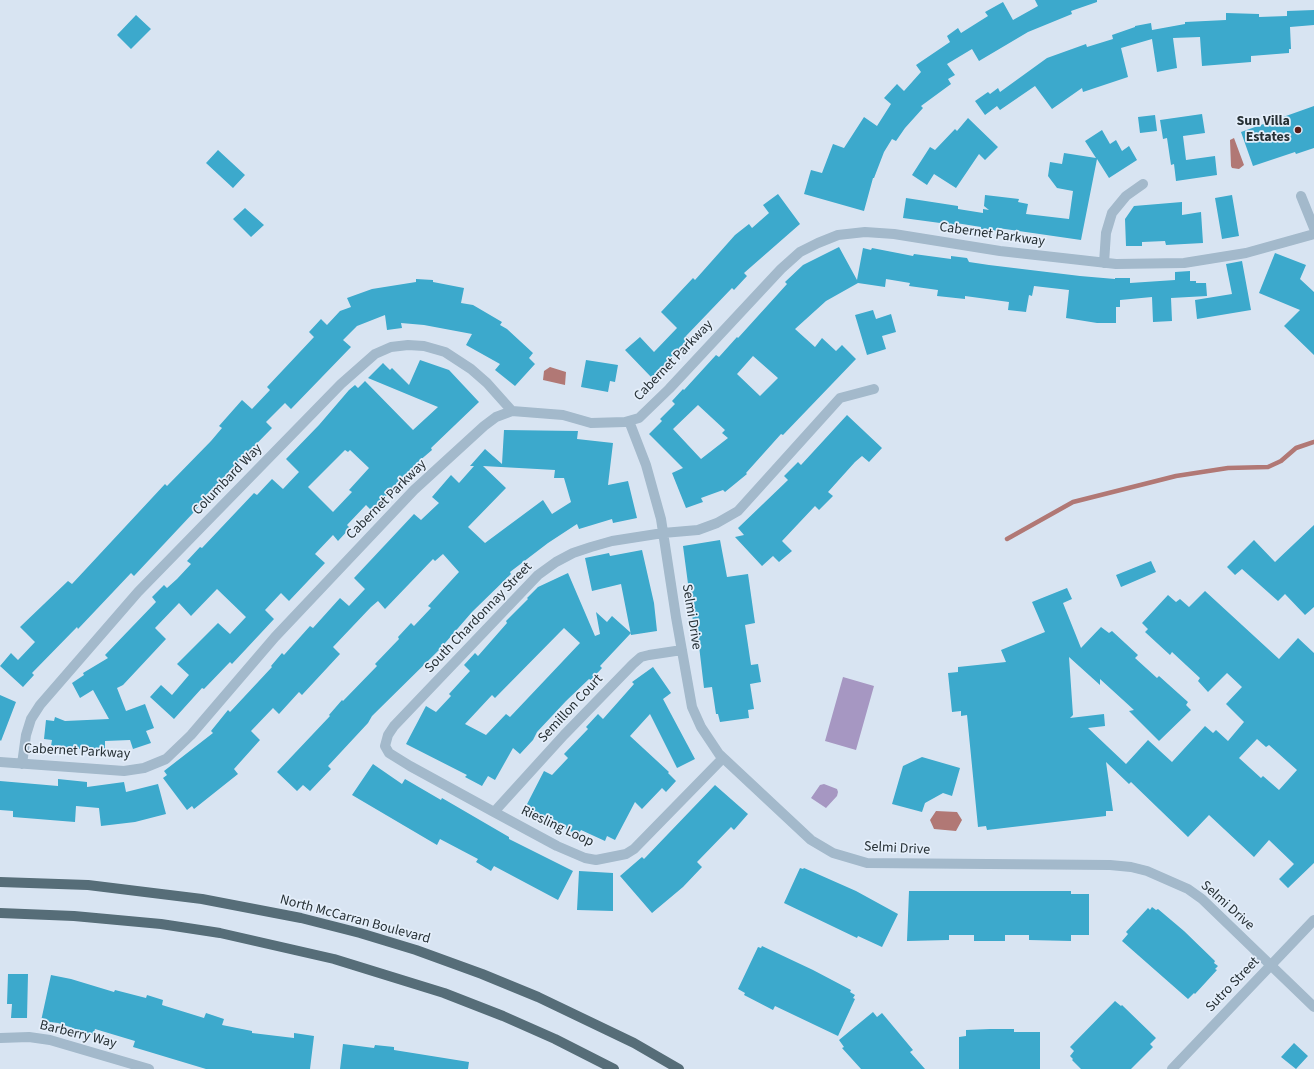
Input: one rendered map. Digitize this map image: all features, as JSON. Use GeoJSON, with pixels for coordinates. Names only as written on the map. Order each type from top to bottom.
{"type":"FeatureCollection","features":[{"type":"Feature","properties":{"kind":"main road","name":"North McCarran Boulevard"},"geometry":{"type":"LineString","coordinates":[[0,882],[88,885],[202,899],[301,918],[360,933],[431,956],[531,994],[622,1037],[679,1069]]}},
{"type":"Feature","properties":{"kind":"main road"},"geometry":{"type":"LineString","coordinates":[[0,913],[74,916],[161,924],[227,935],[334,959],[444,993],[503,1016],[555,1039],[614,1069]]}},
{"type":"Feature","properties":{"kind":"street"},"geometry":{"type":"LineString","coordinates":[[1104,263],[1106,233],[1112,213],[1126,196],[1143,184]]}},
{"type":"Feature","properties":{"kind":"street"},"geometry":{"type":"LineString","coordinates":[[1301,196],[1314,228]]}},
{"type":"Feature","properties":{"kind":"street","name":"Cabernet Parkway"},"geometry":{"type":"LineString","coordinates":[[0,762],[124,771],[144,768],[166,759],[191,735],[275,637],[414,490],[484,426],[496,417],[512,411],[563,415],[591,423],[629,421],[639,418],[669,389],[781,269],[800,252],[818,243],[838,235],[865,232],[894,234],[1000,251],[1104,263],[1184,263],[1246,253],[1314,234]]}},
{"type":"Feature","properties":{"kind":"street","name":"Columbard Way"},"geometry":{"type":"LineString","coordinates":[[22,764],[26,735],[31,719],[40,705],[138,592],[341,384],[375,354],[391,347],[408,346],[424,346],[445,352],[471,369],[487,383],[512,411]]}},
{"type":"Feature","properties":{"kind":"street","name":"South Chardonnay Street"},"geometry":{"type":"LineString","coordinates":[[385,746],[388,736],[394,726],[538,575],[556,562],[591,547],[612,541],[664,533],[698,530],[717,524],[738,511],[840,398],[874,389]]}},
{"type":"Feature","properties":{"kind":"street","name":"Selmi Drive"},"geometry":{"type":"LineString","coordinates":[[629,421],[654,489],[664,533],[692,708],[704,733],[723,758],[787,820],[814,842],[833,853],[867,863],[1110,865],[1136,868],[1160,876],[1188,889],[1202,899],[1314,1007]]}},
{"type":"Feature","properties":{"kind":"street","name":"Semillon Court"},"geometry":{"type":"LineString","coordinates":[[494,812],[564,735],[641,657],[682,650]]}},
{"type":"Feature","properties":{"kind":"street","name":"Riesling Loop"},"geometry":{"type":"LineString","coordinates":[[385,746],[389,753],[410,766],[557,846],[585,858],[605,859],[626,854],[639,845],[723,758]]}},
{"type":"Feature","properties":{"kind":"street","name":"Sutro Street"},"geometry":{"type":"LineString","coordinates":[[1172,1069],[1314,920]]}},
{"type":"Feature","properties":{"kind":"street","name":"Barberry Way"},"geometry":{"type":"LineString","coordinates":[[0,1038],[29,1037],[50,1040],[149,1069]]}},
{"type":"Feature","properties":{"kind":"shaded area"},"geometry":{"type":"Polygon","coordinates":[[[1234,138],[1244,165],[1239,169],[1232,168],[1231,166],[1230,140],[1234,138]]]}},
{"type":"Feature","properties":{"kind":"shaded area"},"geometry":{"type":"Polygon","coordinates":[[[550,367],[566,372],[565,385],[543,380],[544,371],[550,367]]]}},
{"type":"Feature","properties":{"kind":"shaded area"},"geometry":{"type":"Polygon","coordinates":[[[843,677],[874,686],[856,750],[825,741],[843,677]]]}},
{"type":"Feature","properties":{"kind":"shaded area"},"geometry":{"type":"Polygon","coordinates":[[[824,784],[837,789],[838,792],[837,796],[826,808],[811,798],[820,785],[824,784]]]}},
{"type":"Feature","properties":{"kind":"shaded area"},"geometry":{"type":"Polygon","coordinates":[[[936,811],[957,812],[962,820],[956,831],[934,829],[930,820],[936,811]]]}},
{"type":"Feature","properties":{"kind":"building"},"geometry":{"type":"Polygon","coordinates":[[[1035,0],[1097,0],[1097,2],[1071,11],[1072,14],[1028,32],[979,61],[972,49],[947,64],[955,75],[948,79],[951,84],[921,106],[923,108],[905,128],[896,141],[892,139],[884,152],[873,178],[864,211],[804,194],[811,170],[822,173],[833,144],[844,148],[864,117],[877,126],[891,104],[884,98],[897,84],[904,91],[921,72],[916,65],[950,42],[947,36],[958,28],[961,33],[988,16],[985,12],[1003,2],[1013,20],[1038,6],[1035,0]]]}},
{"type":"Feature","properties":{"kind":"building"},"geometry":{"type":"Polygon","coordinates":[[[1314,10],[1314,25],[1290,27],[1291,49],[1289,49],[1289,53],[1251,56],[1251,62],[1202,66],[1200,37],[1173,38],[1177,68],[1157,72],[1152,39],[1121,48],[1128,77],[1083,92],[1082,88],[1052,109],[1035,86],[1000,110],[997,106],[985,115],[975,101],[988,92],[990,94],[998,88],[1000,92],[1047,58],[1086,44],[1087,47],[1113,39],[1112,35],[1135,26],[1151,23],[1152,30],[1185,24],[1185,22],[1226,20],[1226,13],[1259,14],[1259,17],[1287,16],[1287,11],[1314,10]]]}},
{"type":"Feature","properties":{"kind":"building"},"geometry":{"type":"Polygon","coordinates":[[[136,15],[151,29],[131,49],[117,35],[136,15]]]}},
{"type":"Feature","properties":{"kind":"building"},"geometry":{"type":"Polygon","coordinates":[[[1314,106],[1314,148],[1296,154],[1295,152],[1253,166],[1241,132],[1314,106]]]}},
{"type":"Feature","properties":{"kind":"building"},"geometry":{"type":"Polygon","coordinates":[[[1202,114],[1205,133],[1183,136],[1186,160],[1215,156],[1217,175],[1176,181],[1174,164],[1171,165],[1167,138],[1163,139],[1160,120],[1202,114]]]}},
{"type":"Feature","properties":{"kind":"building"},"geometry":{"type":"Polygon","coordinates":[[[1155,115],[1157,131],[1140,133],[1138,117],[1155,115]]]}},
{"type":"Feature","properties":{"kind":"building"},"geometry":{"type":"Polygon","coordinates":[[[968,118],[998,147],[985,160],[979,154],[956,188],[934,174],[927,185],[912,175],[930,147],[935,150],[955,129],[957,131],[968,118]]]}},
{"type":"Feature","properties":{"kind":"building"},"geometry":{"type":"Polygon","coordinates":[[[1102,130],[1110,144],[1116,140],[1122,151],[1129,146],[1137,160],[1109,178],[1097,159],[1081,240],[998,228],[998,231],[981,229],[981,227],[956,223],[955,225],[903,218],[906,198],[958,206],[958,209],[983,213],[983,209],[989,210],[984,206],[985,195],[1019,199],[1018,202],[1028,204],[1026,214],[1069,219],[1073,191],[1057,188],[1048,176],[1050,162],[1062,164],[1064,153],[1096,158],[1085,141],[1102,130]]]}},
{"type":"Feature","properties":{"kind":"building"},"geometry":{"type":"Polygon","coordinates":[[[218,150],[245,175],[233,188],[206,163],[218,150]]]}},
{"type":"Feature","properties":{"kind":"building"},"geometry":{"type":"Polygon","coordinates":[[[778,194],[800,224],[744,273],[747,276],[734,290],[732,288],[686,336],[689,338],[652,378],[625,350],[640,337],[654,352],[677,328],[661,312],[693,278],[695,280],[735,235],[749,224],[752,228],[769,213],[763,205],[778,194]]]}},
{"type":"Feature","properties":{"kind":"building"},"geometry":{"type":"Polygon","coordinates":[[[1232,195],[1239,236],[1222,239],[1215,198],[1232,195]]]}},
{"type":"Feature","properties":{"kind":"building"},"geometry":{"type":"Polygon","coordinates":[[[1182,202],[1182,215],[1201,212],[1203,243],[1166,245],[1165,241],[1142,242],[1142,246],[1126,246],[1125,219],[1134,206],[1182,202]]]}},
{"type":"Feature","properties":{"kind":"building"},"geometry":{"type":"Polygon","coordinates":[[[245,208],[264,225],[251,237],[233,219],[245,208]]]}},
{"type":"Feature","properties":{"kind":"building"},"geometry":{"type":"Polygon","coordinates":[[[839,247],[857,280],[863,248],[871,250],[872,248],[913,256],[914,254],[951,259],[951,256],[967,258],[969,262],[1080,276],[1115,279],[1130,278],[1130,283],[1175,280],[1175,272],[1190,271],[1190,281],[1196,281],[1196,283],[1206,283],[1207,296],[1171,298],[1172,321],[1153,322],[1152,297],[1120,300],[1120,307],[1116,307],[1116,323],[1097,323],[1066,318],[1069,290],[1034,286],[1032,296],[1029,295],[1026,312],[1008,310],[1009,302],[965,296],[965,299],[937,296],[938,290],[909,286],[910,283],[886,279],[885,287],[858,283],[826,301],[795,329],[815,347],[822,338],[836,351],[842,345],[856,359],[783,435],[781,434],[746,473],[747,474],[725,492],[723,490],[701,498],[703,502],[686,508],[672,473],[683,468],[649,434],[662,421],[660,419],[675,404],[672,401],[716,355],[719,357],[737,337],[738,338],[787,284],[785,282],[803,265],[839,247]],[[753,356],[737,374],[760,396],[778,378],[753,356]],[[698,405],[673,429],[701,459],[728,438],[722,433],[725,430],[698,405]]]}},
{"type":"Feature","properties":{"kind":"building"},"geometry":{"type":"Polygon","coordinates":[[[1275,253],[1306,265],[1300,279],[1314,292],[1314,355],[1284,326],[1300,310],[1259,293],[1275,253]]]}},
{"type":"Feature","properties":{"kind":"building"},"geometry":{"type":"Polygon","coordinates":[[[1242,261],[1251,310],[1197,319],[1195,300],[1232,294],[1226,264],[1242,261]]]}},
{"type":"Feature","properties":{"kind":"building"},"geometry":{"type":"Polygon","coordinates":[[[416,279],[433,280],[433,282],[464,288],[461,303],[473,305],[502,322],[500,325],[507,329],[533,353],[529,358],[535,364],[515,386],[495,370],[500,364],[466,345],[472,334],[424,325],[401,323],[402,328],[387,330],[385,315],[357,326],[343,340],[351,347],[291,409],[285,403],[266,422],[272,428],[221,480],[198,505],[199,506],[194,512],[134,576],[131,573],[78,629],[77,627],[32,673],[34,675],[23,687],[0,666],[11,653],[18,660],[35,642],[20,627],[68,581],[72,584],[165,484],[167,486],[211,441],[222,428],[219,426],[242,400],[252,409],[270,390],[267,387],[314,337],[309,332],[321,319],[327,325],[340,311],[351,307],[347,298],[372,289],[416,282],[416,279]]]}},
{"type":"Feature","properties":{"kind":"building"},"geometry":{"type":"Polygon","coordinates":[[[873,310],[876,319],[891,314],[896,332],[882,336],[886,349],[867,355],[855,315],[873,310]]]}},
{"type":"Feature","properties":{"kind":"building"},"geometry":{"type":"Polygon","coordinates":[[[420,360],[449,370],[479,402],[431,448],[432,450],[418,462],[372,511],[366,505],[347,525],[350,528],[338,541],[333,535],[315,554],[325,563],[289,601],[281,593],[265,610],[274,619],[232,664],[230,662],[204,689],[202,688],[174,719],[150,697],[161,685],[172,695],[189,675],[177,664],[218,623],[230,634],[246,617],[217,589],[191,616],[179,603],[155,628],[166,639],[123,685],[117,688],[126,711],[145,704],[154,728],[146,731],[151,743],[133,749],[130,740],[105,741],[105,749],[81,749],[51,746],[52,740],[44,739],[46,720],[54,721],[55,717],[65,721],[109,719],[93,690],[80,698],[72,683],[84,675],[83,673],[108,658],[105,655],[156,602],[152,597],[164,585],[167,588],[177,579],[191,564],[187,561],[200,547],[202,548],[254,493],[257,495],[272,479],[283,489],[299,472],[286,459],[319,425],[349,390],[355,385],[358,388],[365,381],[413,430],[438,407],[368,378],[383,363],[390,370],[392,368],[409,385],[420,360]],[[345,450],[308,487],[333,512],[352,492],[349,490],[369,468],[350,450],[348,452],[345,450]]]}},
{"type":"Feature","properties":{"kind":"building"},"geometry":{"type":"Polygon","coordinates":[[[586,360],[618,365],[615,382],[610,381],[608,392],[581,387],[586,360]]]}},
{"type":"Feature","properties":{"kind":"building"},"geometry":{"type":"Polygon","coordinates":[[[847,415],[882,448],[869,462],[862,456],[855,462],[828,492],[833,496],[819,510],[815,506],[782,541],[792,551],[779,562],[773,556],[762,566],[735,537],[744,535],[738,528],[788,480],[784,476],[798,462],[801,465],[847,415]]]}},
{"type":"Feature","properties":{"kind":"building"},"geometry":{"type":"Polygon","coordinates":[[[504,430],[578,431],[577,439],[613,443],[608,485],[628,481],[637,518],[613,523],[612,519],[579,529],[577,524],[548,543],[510,572],[511,574],[472,612],[439,650],[372,716],[368,723],[328,766],[331,769],[310,791],[303,785],[297,791],[277,772],[330,716],[329,715],[342,700],[343,701],[377,666],[375,664],[399,639],[398,637],[411,623],[414,626],[431,608],[428,606],[459,572],[443,554],[435,561],[433,559],[385,609],[378,601],[371,607],[333,647],[340,654],[302,695],[299,692],[279,714],[273,708],[251,731],[260,740],[234,769],[238,774],[194,809],[192,806],[187,810],[163,778],[167,775],[164,771],[213,733],[211,731],[228,710],[230,712],[272,667],[271,666],[282,653],[284,655],[310,626],[313,628],[340,598],[349,606],[365,589],[354,578],[414,514],[421,520],[439,503],[432,497],[451,475],[459,483],[474,466],[470,466],[485,449],[502,464],[504,430]],[[483,466],[506,488],[468,527],[485,543],[543,500],[552,514],[571,502],[564,478],[554,478],[555,470],[483,466]]]}},
{"type":"Feature","properties":{"kind":"building"},"geometry":{"type":"Polygon","coordinates":[[[1314,525],[1314,607],[1305,615],[1285,594],[1278,601],[1242,569],[1235,575],[1227,567],[1254,540],[1275,562],[1314,525]]]}},
{"type":"Feature","properties":{"kind":"building"},"geometry":{"type":"Polygon","coordinates":[[[720,540],[727,577],[748,574],[755,623],[745,625],[751,665],[758,664],[761,682],[750,684],[754,709],[748,710],[749,718],[720,722],[718,714],[716,714],[712,687],[704,688],[697,629],[694,629],[683,546],[720,540]]]}},
{"type":"Feature","properties":{"kind":"building"},"geometry":{"type":"Polygon","coordinates":[[[642,550],[654,603],[657,631],[631,635],[621,584],[592,591],[585,558],[609,553],[610,556],[642,550]]]}},
{"type":"Feature","properties":{"kind":"building"},"geometry":{"type":"Polygon","coordinates":[[[1151,561],[1156,572],[1121,587],[1116,575],[1151,561]]]}},
{"type":"Feature","properties":{"kind":"building"},"geometry":{"type":"Polygon","coordinates":[[[568,573],[595,636],[600,634],[596,612],[607,622],[612,616],[631,633],[600,666],[602,668],[591,680],[589,679],[566,701],[537,732],[533,740],[520,754],[513,748],[495,780],[488,776],[482,786],[465,777],[467,775],[406,744],[426,706],[436,712],[451,696],[449,694],[470,671],[464,665],[475,653],[478,656],[507,623],[506,621],[538,587],[568,573]],[[564,628],[495,698],[492,695],[465,724],[486,735],[506,714],[510,717],[580,643],[564,628]]]}},
{"type":"Feature","properties":{"kind":"building"},"geometry":{"type":"Polygon","coordinates":[[[1067,588],[1072,599],[1063,603],[1081,648],[1101,627],[1109,633],[1112,631],[1138,655],[1135,658],[1157,678],[1159,676],[1188,702],[1186,705],[1191,710],[1159,741],[1129,711],[1134,710],[1100,679],[1100,685],[1069,657],[1073,715],[1070,718],[1104,714],[1105,726],[1088,728],[1126,764],[1148,740],[1172,762],[1205,726],[1213,733],[1216,730],[1228,741],[1244,722],[1226,704],[1242,687],[1227,673],[1208,692],[1198,681],[1200,678],[1172,652],[1170,655],[1145,632],[1148,629],[1142,623],[1168,595],[1176,602],[1180,599],[1189,607],[1205,591],[1279,659],[1298,638],[1314,653],[1314,863],[1288,888],[1279,879],[1294,864],[1269,840],[1254,857],[1209,815],[1188,837],[1131,782],[1129,784],[1106,762],[1113,811],[1106,811],[1106,816],[987,830],[986,826],[978,827],[967,715],[961,716],[961,711],[952,712],[948,673],[958,672],[958,667],[1006,662],[1001,650],[1045,632],[1032,602],[1067,588]],[[1257,739],[1239,758],[1261,778],[1263,776],[1279,790],[1297,770],[1269,745],[1266,747],[1257,739]]]}},
{"type":"Feature","properties":{"kind":"building"},"geometry":{"type":"Polygon","coordinates":[[[653,667],[671,693],[663,699],[695,759],[677,768],[650,714],[630,736],[669,772],[668,773],[676,781],[666,792],[662,788],[642,809],[635,802],[615,840],[607,836],[605,841],[581,830],[578,835],[525,808],[544,771],[552,775],[568,758],[564,754],[588,729],[586,727],[598,714],[603,719],[634,684],[632,682],[653,667]]]}},
{"type":"Feature","properties":{"kind":"building"},"geometry":{"type":"Polygon","coordinates":[[[0,695],[16,702],[1,741],[0,740],[0,695]]]}},
{"type":"Feature","properties":{"kind":"building"},"geometry":{"type":"Polygon","coordinates":[[[922,757],[960,768],[952,796],[943,793],[925,803],[922,812],[892,804],[903,766],[922,757]]]}},
{"type":"Feature","properties":{"kind":"building"},"geometry":{"type":"Polygon","coordinates":[[[373,764],[402,784],[405,779],[441,800],[442,798],[509,837],[509,839],[573,871],[558,900],[494,866],[491,871],[476,862],[478,859],[440,839],[437,845],[352,795],[373,764]]]}},
{"type":"Feature","properties":{"kind":"building"},"geometry":{"type":"Polygon","coordinates":[[[58,779],[87,782],[87,787],[124,782],[126,792],[158,784],[166,814],[135,822],[101,826],[99,808],[76,806],[75,822],[13,817],[13,811],[0,810],[0,781],[58,786],[58,779]]]}},
{"type":"Feature","properties":{"kind":"building"},"geometry":{"type":"Polygon","coordinates":[[[715,785],[748,814],[734,830],[731,827],[697,862],[702,867],[683,887],[652,913],[620,876],[642,857],[644,859],[715,785]]]}},
{"type":"Feature","properties":{"kind":"building"},"geometry":{"type":"Polygon","coordinates":[[[800,868],[804,868],[856,891],[898,914],[882,947],[858,936],[857,938],[784,903],[800,868]]]}},
{"type":"Feature","properties":{"kind":"building"},"geometry":{"type":"Polygon","coordinates":[[[579,871],[613,873],[613,911],[577,910],[579,871]]]}},
{"type":"Feature","properties":{"kind":"building"},"geometry":{"type":"Polygon","coordinates":[[[909,891],[1071,891],[1071,894],[1089,894],[1089,935],[1071,935],[1071,941],[1029,940],[1029,935],[1005,935],[1005,941],[974,941],[974,935],[949,935],[949,940],[907,941],[909,891]]]}},
{"type":"Feature","properties":{"kind":"building"},"geometry":{"type":"Polygon","coordinates":[[[1152,907],[1156,910],[1158,909],[1184,931],[1215,961],[1214,963],[1218,966],[1215,969],[1217,970],[1195,994],[1194,993],[1188,999],[1122,941],[1128,934],[1126,932],[1148,908],[1150,910],[1152,907]]]}},
{"type":"Feature","properties":{"kind":"building"},"geometry":{"type":"Polygon","coordinates":[[[762,946],[851,990],[850,992],[855,995],[853,998],[855,999],[838,1036],[775,1006],[773,1010],[744,995],[745,993],[738,989],[758,947],[761,948],[762,946]]]}},
{"type":"Feature","properties":{"kind":"building"},"geometry":{"type":"Polygon","coordinates":[[[8,974],[28,974],[27,1018],[11,1018],[12,1004],[7,1004],[8,974]]]}},
{"type":"Feature","properties":{"kind":"building"},"geometry":{"type":"Polygon","coordinates":[[[51,975],[71,979],[114,992],[115,990],[146,998],[147,995],[163,1000],[162,1005],[204,1018],[206,1013],[224,1019],[222,1025],[252,1031],[252,1033],[294,1038],[294,1033],[314,1036],[310,1069],[206,1069],[133,1047],[135,1041],[95,1029],[93,1035],[58,1023],[41,1021],[51,975]]]}},
{"type":"Feature","properties":{"kind":"building"},"geometry":{"type":"Polygon","coordinates":[[[1115,1001],[1121,1006],[1122,1005],[1156,1038],[1150,1044],[1153,1047],[1131,1069],[1081,1069],[1070,1056],[1074,1051],[1070,1047],[1115,1001]]]}},
{"type":"Feature","properties":{"kind":"building"},"geometry":{"type":"Polygon","coordinates":[[[873,1012],[877,1017],[882,1013],[913,1050],[910,1052],[925,1069],[861,1069],[842,1048],[844,1047],[839,1040],[873,1012]]]}},
{"type":"Feature","properties":{"kind":"building"},"geometry":{"type":"Polygon","coordinates":[[[1014,1029],[1014,1032],[1040,1032],[1040,1069],[959,1069],[959,1037],[966,1036],[966,1030],[1014,1029]]]}},
{"type":"Feature","properties":{"kind":"building"},"geometry":{"type":"Polygon","coordinates":[[[1294,1043],[1308,1056],[1296,1069],[1281,1057],[1294,1043]]]}},
{"type":"Feature","properties":{"kind":"building"},"geometry":{"type":"Polygon","coordinates":[[[343,1044],[374,1048],[375,1045],[394,1047],[394,1050],[469,1062],[468,1069],[340,1069],[343,1044]]]}},
{"type":"Feature","properties":{"kind":"waterway"},"geometry":{"type":"LineString","coordinates":[[1007,539],[1073,502],[1176,476],[1228,468],[1268,467],[1281,461],[1296,448],[1314,442]]}},
{"type":"Feature","properties":{"kind":"place","name":"Sun Villa Estates"},"geometry":{"type":"Point","coordinates":[1298,130]}}]}
